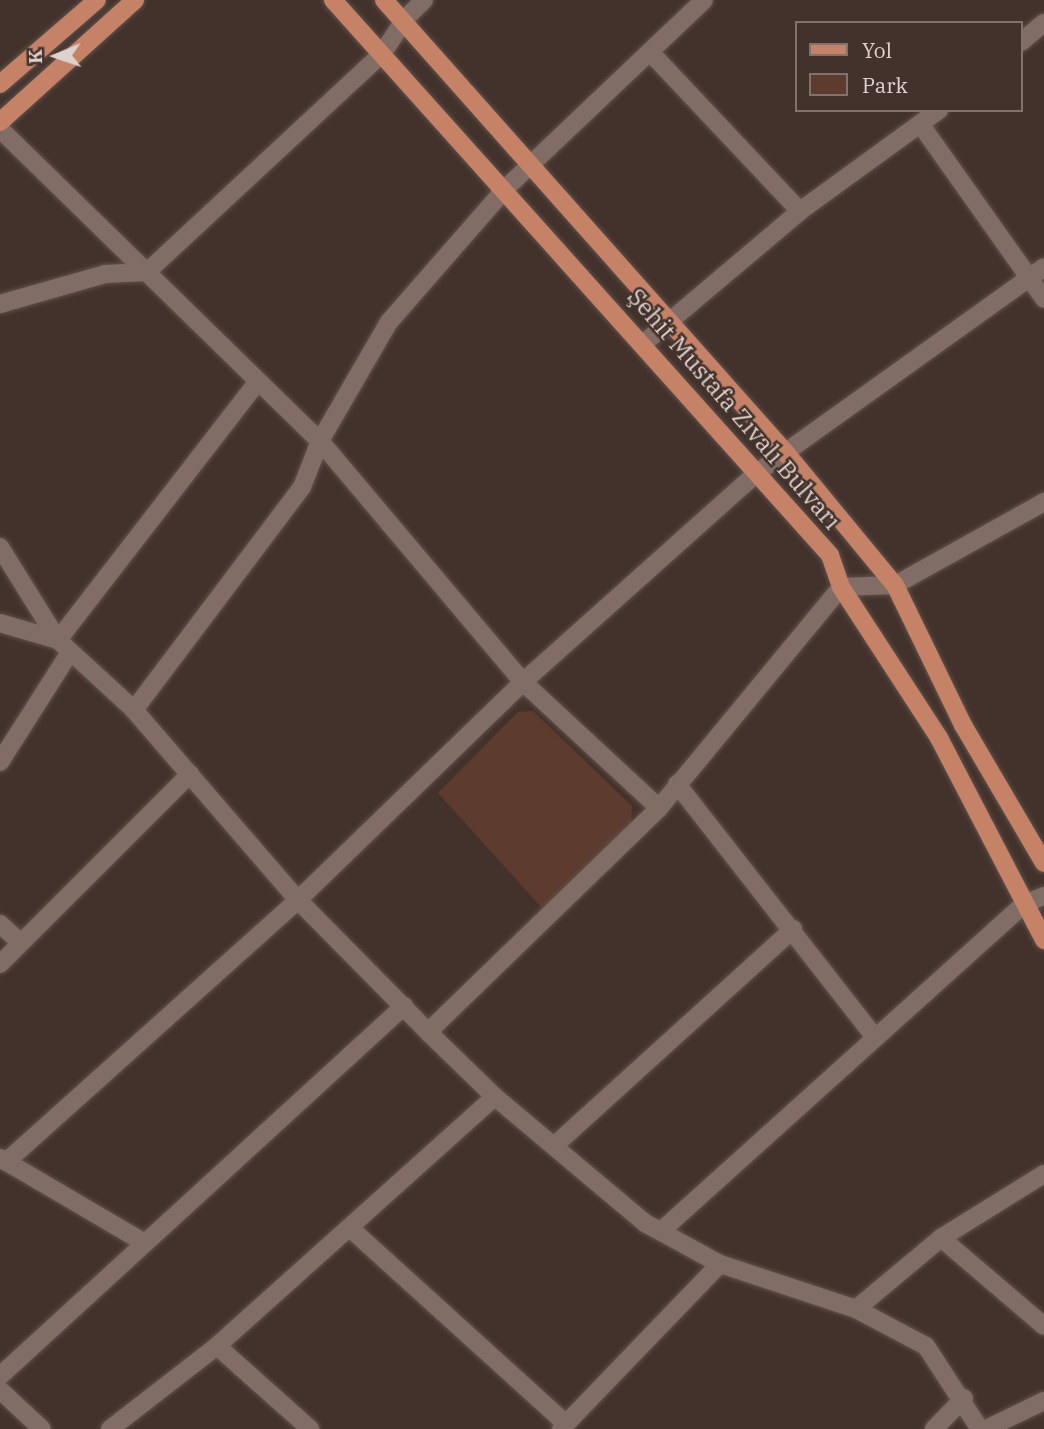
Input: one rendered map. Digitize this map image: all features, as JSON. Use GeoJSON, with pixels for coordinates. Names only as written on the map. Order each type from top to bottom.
{"type":"FeatureCollection","features":[{"type":"Feature","properties":{"kind":"main road"},"geometry":{"type":"LineString","coordinates":[[0,122],[135,0]]}},
{"type":"Feature","properties":{"kind":"main road","name":"Şehit Mustafa Zıvalı Bulvarı"},"geometry":{"type":"LineString","coordinates":[[333,0],[644,343],[830,555],[841,587],[939,738],[1044,940]]}},
{"type":"Feature","properties":{"kind":"main road","name":"Şehit Mustafa Zıvalı Bulvarı"},"geometry":{"type":"LineString","coordinates":[[384,0],[405,19],[529,168],[786,453],[895,585],[963,725],[1044,863]]}},
{"type":"Feature","properties":{"kind":"main road"},"geometry":{"type":"LineString","coordinates":[[0,84],[88,3]]}},
{"type":"Feature","properties":{"kind":"street"},"geometry":{"type":"LineString","coordinates":[[0,304],[104,274],[147,272],[383,54],[405,19],[424,0]]}},
{"type":"Feature","properties":{"kind":"street"},"geometry":{"type":"LineString","coordinates":[[134,710],[302,487],[320,441],[389,322],[505,189],[650,52],[698,2]]}},
{"type":"Feature","properties":{"kind":"street"},"geometry":{"type":"LineString","coordinates":[[1023,40],[1044,23]]}},
{"type":"Feature","properties":{"kind":"street"},"geometry":{"type":"LineString","coordinates":[[650,52],[800,211]]}},
{"type":"Feature","properties":{"kind":"street"},"geometry":{"type":"LineString","coordinates":[[644,343],[665,321],[800,211],[937,112]]}},
{"type":"Feature","properties":{"kind":"street"},"geometry":{"type":"LineString","coordinates":[[921,125],[1044,299]]}},
{"type":"Feature","properties":{"kind":"street"},"geometry":{"type":"LineString","coordinates":[[0,129],[320,441],[523,682],[659,808]]}},
{"type":"Feature","properties":{"kind":"street"},"geometry":{"type":"LineString","coordinates":[[145,1244],[3,1160],[298,900],[523,682],[758,472],[1044,267]]}},
{"type":"Feature","properties":{"kind":"street"},"geometry":{"type":"LineString","coordinates":[[0,762],[64,646],[258,381]]}},
{"type":"Feature","properties":{"kind":"street"},"geometry":{"type":"LineString","coordinates":[[428,1032],[659,808],[841,587],[895,585],[1044,502]]}},
{"type":"Feature","properties":{"kind":"street"},"geometry":{"type":"LineString","coordinates":[[0,547],[64,646],[134,710],[298,900],[495,1097],[661,1231],[720,1264],[856,1309],[926,1346],[964,1398],[980,1429]]}},
{"type":"Feature","properties":{"kind":"street"},"geometry":{"type":"LineString","coordinates":[[0,623],[64,646]]}},
{"type":"Feature","properties":{"kind":"street"},"geometry":{"type":"LineString","coordinates":[[0,964],[19,941],[190,774]]}},
{"type":"Feature","properties":{"kind":"street"},"geometry":{"type":"LineString","coordinates":[[677,784],[874,1036]]}},
{"type":"Feature","properties":{"kind":"street"},"geometry":{"type":"LineString","coordinates":[[661,1231],[874,1036],[1024,904],[1044,897]]}},
{"type":"Feature","properties":{"kind":"street"},"geometry":{"type":"LineString","coordinates":[[0,924],[19,941]]}},
{"type":"Feature","properties":{"kind":"street"},"geometry":{"type":"LineString","coordinates":[[554,1146],[793,929]]}},
{"type":"Feature","properties":{"kind":"street"},"geometry":{"type":"LineString","coordinates":[[0,1376],[404,1006]]}},
{"type":"Feature","properties":{"kind":"street"},"geometry":{"type":"LineString","coordinates":[[110,1429],[218,1346],[495,1097]]}},
{"type":"Feature","properties":{"kind":"street"},"geometry":{"type":"LineString","coordinates":[[856,1309],[941,1238],[1044,1174]]}},
{"type":"Feature","properties":{"kind":"street"},"geometry":{"type":"LineString","coordinates":[[350,1228],[563,1427],[720,1264]]}},
{"type":"Feature","properties":{"kind":"street"},"geometry":{"type":"LineString","coordinates":[[941,1238],[1044,1325]]}},
{"type":"Feature","properties":{"kind":"street"},"geometry":{"type":"LineString","coordinates":[[218,1346],[310,1429]]}},
{"type":"Feature","properties":{"kind":"street"},"geometry":{"type":"LineString","coordinates":[[0,1390],[42,1429]]}},
{"type":"Feature","properties":{"kind":"street"},"geometry":{"type":"LineString","coordinates":[[933,1429],[964,1398]]}},
{"type":"Feature","properties":{"kind":"street"},"geometry":{"type":"LineString","coordinates":[[986,1429],[1044,1401]]}},
{"type":"Feature","properties":{"kind":"green space"},"geometry":{"type":"Polygon","coordinates":[[[533,711],[632,806],[631,826],[543,909],[438,793],[518,712],[533,711]]]}}]}
